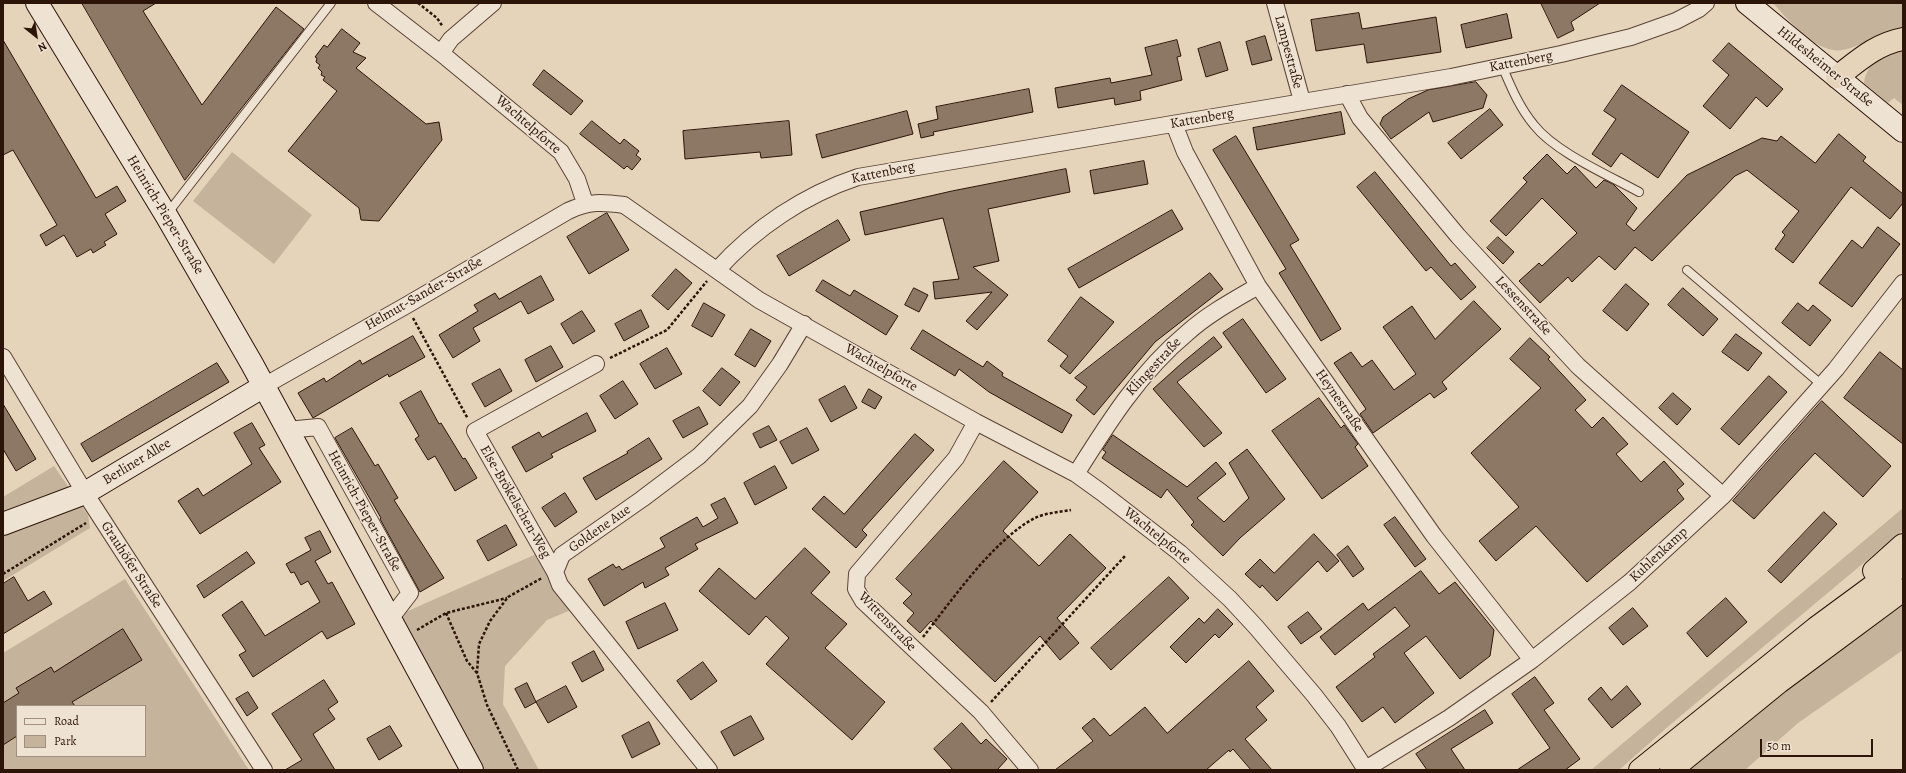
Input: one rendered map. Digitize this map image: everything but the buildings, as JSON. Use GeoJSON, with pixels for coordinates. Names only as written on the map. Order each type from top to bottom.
{"type":"FeatureCollection","features":[{"type":"Feature","properties":{"kind":"highway"},"geometry":{"type":"LineString","coordinates":[[1837,78],[1872,50],[1893,41],[1903,39]]}},
{"type":"Feature","properties":{"kind":"highway"},"geometry":{"type":"LineString","coordinates":[[1816,628],[1849,594],[1903,545]]}},
{"type":"Feature","properties":{"kind":"highway"},"geometry":{"type":"LineString","coordinates":[[1640,770],[1816,628],[1903,564]]}},
{"type":"Feature","properties":{"kind":"highway"},"geometry":{"type":"LineString","coordinates":[[1671,770],[1779,682],[1903,590]]}},
{"type":"Feature","properties":{"kind":"street","name":"Heinrich-Pieper-Straße"},"geometry":{"type":"LineString","coordinates":[[37,3],[166,215],[264,386],[400,640],[472,770]]}},
{"type":"Feature","properties":{"kind":"street","name":"Wachtelpforte"},"geometry":{"type":"LineString","coordinates":[[376,3],[441,53],[561,152],[577,179],[585,203],[605,202],[624,205],[759,300],[976,422],[1076,474],[1180,553],[1230,599],[1256,626],[1338,726],[1365,770]]}},
{"type":"Feature","properties":{"kind":"street"},"geometry":{"type":"LineString","coordinates":[[441,53],[451,39],[493,3]]}},
{"type":"Feature","properties":{"kind":"street","name":"Lampestraße"},"geometry":{"type":"LineString","coordinates":[[1275,3],[1302,101]]}},
{"type":"Feature","properties":{"kind":"street","name":"Kattenberg"},"geometry":{"type":"LineString","coordinates":[[717,270],[734,251],[763,228],[804,200],[830,186],[858,177],[1347,94],[1561,54],[1631,37],[1676,21],[1699,9],[1706,3]]}},
{"type":"Feature","properties":{"kind":"street","name":"Hildesheimer Straße"},"geometry":{"type":"LineString","coordinates":[[1747,3],[1903,131]]}},
{"type":"Feature","properties":{"kind":"street","name":"Lessenstraße"},"geometry":{"type":"LineString","coordinates":[[1347,94],[1360,118],[1458,236],[1578,366],[1724,496]]}},
{"type":"Feature","properties":{"kind":"street","name":"Heynestraße"},"geometry":{"type":"LineString","coordinates":[[1174,124],[1185,152],[1258,286],[1434,536],[1532,660]]}},
{"type":"Feature","properties":{"kind":"street","name":"Helmut-Sander-Straße"},"geometry":{"type":"LineString","coordinates":[[264,386],[568,211],[585,203]]}},
{"type":"Feature","properties":{"kind":"street","name":"Kuhlenkamp"},"geometry":{"type":"LineString","coordinates":[[1365,770],[1449,718],[1532,660],[1630,582],[1724,496],[1822,385],[1903,283]]}},
{"type":"Feature","properties":{"kind":"street","name":"Klingestraße"},"geometry":{"type":"LineString","coordinates":[[1076,474],[1112,416],[1144,374],[1187,332],[1227,304],[1258,286]]}},
{"type":"Feature","properties":{"kind":"street","name":"Goldene Aue"},"geometry":{"type":"LineString","coordinates":[[555,572],[562,555],[642,499],[698,456],[750,406],[780,364],[804,324]]}},
{"type":"Feature","properties":{"kind":"street","name":"Grauhöfer Straße"},"geometry":{"type":"LineString","coordinates":[[3,358],[85,493],[264,770]]}},
{"type":"Feature","properties":{"kind":"street","name":"Else-Brökelschen-Weg"},"geometry":{"type":"LineString","coordinates":[[555,572],[475,431],[596,364]]}},
{"type":"Feature","properties":{"kind":"street","name":"Berliner Allee"},"geometry":{"type":"LineString","coordinates":[[3,524],[85,493],[264,386]]}},
{"type":"Feature","properties":{"kind":"street","name":"Wittenstraße"},"geometry":{"type":"LineString","coordinates":[[976,422],[956,458],[857,574],[856,589],[863,601],[912,649],[981,712],[1030,770]]}},
{"type":"Feature","properties":{"kind":"street","name":"Heinrich-Pieper-Straße"},"geometry":{"type":"LineString","coordinates":[[287,430],[318,427],[410,593],[390,620]]}},
{"type":"Feature","properties":{"kind":"street"},"geometry":{"type":"LineString","coordinates":[[555,572],[560,585],[709,770]]}},
{"type":"Feature","properties":{"kind":"lane"},"geometry":{"type":"LineString","coordinates":[[166,215],[331,3]]}},
{"type":"Feature","properties":{"kind":"lane"},"geometry":{"type":"LineString","coordinates":[[1502,66],[1516,100],[1534,126],[1563,151],[1639,192]]}},
{"type":"Feature","properties":{"kind":"lane"},"geometry":{"type":"LineString","coordinates":[[1687,270],[1822,385]]}},
{"type":"Feature","properties":{"kind":"path"},"geometry":{"type":"LineString","coordinates":[[418,3],[437,18],[451,39]]}},
{"type":"Feature","properties":{"kind":"path"},"geometry":{"type":"LineString","coordinates":[[596,364],[623,353],[667,330],[717,270]]}},
{"type":"Feature","properties":{"kind":"path","name":"Else-Brökelschen-Weg"},"geometry":{"type":"LineString","coordinates":[[407,305],[475,431]]}},
{"type":"Feature","properties":{"kind":"path"},"geometry":{"type":"LineString","coordinates":[[912,649],[973,574],[1009,535],[1036,517],[1071,510]]}},
{"type":"Feature","properties":{"kind":"path"},"geometry":{"type":"LineString","coordinates":[[3,574],[99,515]]}},
{"type":"Feature","properties":{"kind":"path"},"geometry":{"type":"LineString","coordinates":[[981,712],[1126,556]]}},
{"type":"Feature","properties":{"kind":"path"},"geometry":{"type":"LineString","coordinates":[[400,640],[446,613],[508,597],[555,572]]}},
{"type":"Feature","properties":{"kind":"path"},"geometry":{"type":"LineString","coordinates":[[477,673],[480,644],[490,621],[508,597]]}},
{"type":"Feature","properties":{"kind":"path"},"geometry":{"type":"LineString","coordinates":[[446,613],[467,661],[477,673],[487,705],[518,770]]}},
{"type":"Feature","properties":{"kind":"green space"},"geometry":{"type":"Polygon","coordinates":[[[1773,3],[1903,3],[1903,27],[1885,32],[1852,48],[1833,50],[1813,42],[1786,18],[1773,3]]]}},
{"type":"Feature","properties":{"kind":"green space"},"geometry":{"type":"Polygon","coordinates":[[[1903,50],[1903,105],[1894,98],[1888,103],[1864,83],[1872,64],[1889,54],[1903,50]]]}},
{"type":"Feature","properties":{"kind":"green space"},"geometry":{"type":"Polygon","coordinates":[[[232,152],[312,215],[274,264],[193,201],[232,152]]]}},
{"type":"Feature","properties":{"kind":"green space"},"geometry":{"type":"Polygon","coordinates":[[[54,466],[88,515],[90,528],[3,581],[3,497],[54,466]]]}},
{"type":"Feature","properties":{"kind":"green space"},"geometry":{"type":"Polygon","coordinates":[[[1903,508],[1903,530],[1671,724],[1619,770],[1591,770],[1903,508]]]}},
{"type":"Feature","properties":{"kind":"green space"},"geometry":{"type":"Polygon","coordinates":[[[543,551],[578,607],[547,620],[505,666],[503,704],[539,770],[476,770],[390,619],[543,551]]]}},
{"type":"Feature","properties":{"kind":"green space"},"geometry":{"type":"Polygon","coordinates":[[[125,579],[249,770],[3,770],[3,653],[125,579]]]}},
{"type":"Feature","properties":{"kind":"green space"},"geometry":{"type":"Polygon","coordinates":[[[1903,598],[1903,650],[1798,723],[1745,770],[1686,770],[1763,707],[1903,598]]]}}]}
